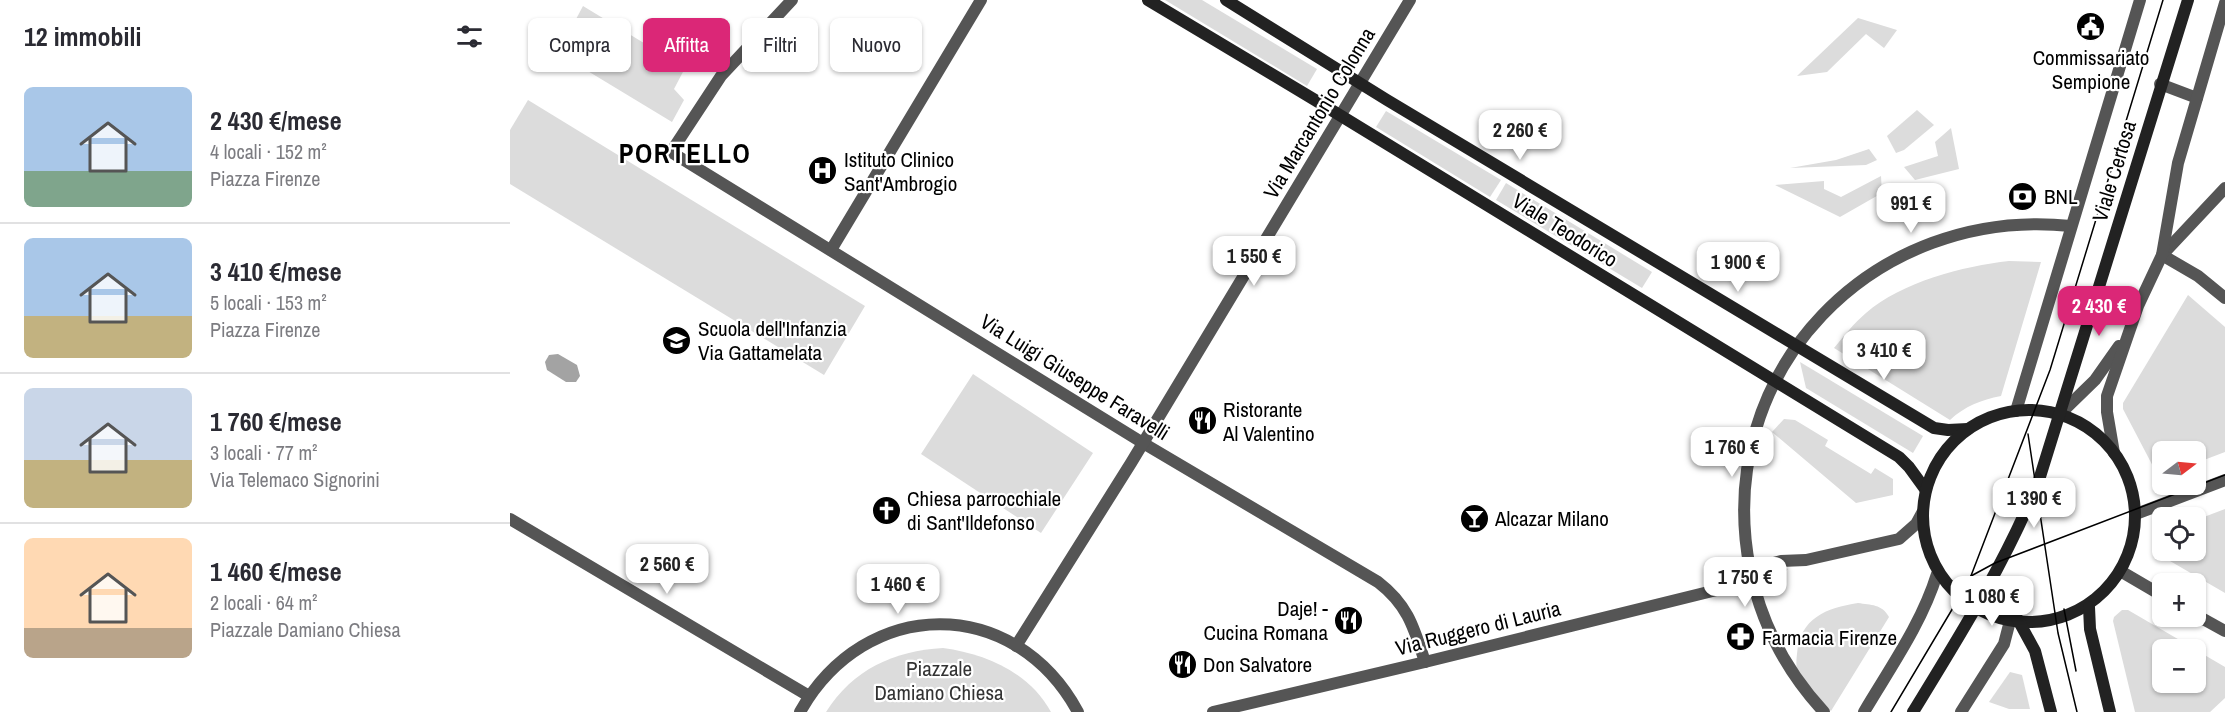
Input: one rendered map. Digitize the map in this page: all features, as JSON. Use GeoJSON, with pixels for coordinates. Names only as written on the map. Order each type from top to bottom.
{"type":"FeatureCollection","features":[{"type":"Feature","properties":{"kind":"street","name":"Via Luigi Giuseppe Faravelli"},"geometry":{"type":"LineString","coordinates":[[792,0],[721,76],[672,152],[1143,442],[1378,582],[1403,606],[1413,624],[1425,662]]}},
{"type":"Feature","properties":{"kind":"street"},"geometry":{"type":"LineString","coordinates":[[831,250],[981,0]]}},
{"type":"Feature","properties":{"kind":"street","name":"Viale Teodorico"},"geometry":{"type":"LineString","coordinates":[[1148,0],[1899,458],[1909,467],[1925,489]]}},
{"type":"Feature","properties":{"kind":"street","name":"Viale Teodorico"},"geometry":{"type":"LineString","coordinates":[[1226,0],[1796,347],[1934,428],[1968,429]]}},
{"type":"Feature","properties":{"kind":"street","name":"Via Marcantonio Colonna"},"geometry":{"type":"LineString","coordinates":[[1016,646],[1143,442],[1410,0]]}},
{"type":"Feature","properties":{"kind":"street","name":"Viale Certosa"},"geometry":{"type":"LineString","coordinates":[[2016,411],[2140,0]]}},
{"type":"Feature","properties":{"kind":"street","name":"Viale Certosa"},"geometry":{"type":"LineString","coordinates":[[1913,712],[1977,605],[2028,508],[2188,0]]}},
{"type":"Feature","properties":{"kind":"street"},"geometry":{"type":"LineString","coordinates":[[2114,453],[2107,412],[2107,396],[2128,333],[2162,255],[2178,163],[2225,3]]}},
{"type":"Feature","properties":{"kind":"street"},"geometry":{"type":"LineString","coordinates":[[2160,84],[2197,98]]}},
{"type":"Feature","properties":{"kind":"street"},"geometry":{"type":"LineString","coordinates":[[2162,255],[2225,188]]}},
{"type":"Feature","properties":{"kind":"street"},"geometry":{"type":"LineString","coordinates":[[1824,712],[1800,683],[1776,645],[1752,581],[1745,536],[1744,513],[1748,468],[1758,424],[1775,382],[1812,326],[1844,293],[1881,267],[1921,246],[1986,227],[2031,224],[2071,226]]}},
{"type":"Feature","properties":{"kind":"street"},"geometry":{"type":"LineString","coordinates":[[2162,255],[2201,278],[2225,298]]}},
{"type":"Feature","properties":{"kind":"street"},"geometry":{"type":"LineString","coordinates":[[2059,414],[2095,380],[2128,333]]}},
{"type":"Feature","properties":{"kind":"street"},"geometry":{"type":"LineString","coordinates":[[2030,409],[2059,414],[2090,430],[2114,453],[2125,470],[2132,489],[2136,514],[2134,536],[2122,572],[2112,586],[2089,607],[2080,613],[2064,616],[2014,618],[1977,605],[1955,591],[1938,574],[1929,557],[1924,538],[1922,513],[1925,489],[1936,463],[1968,429],[1985,420],[2016,411],[2030,409]]}},
{"type":"Feature","properties":{"kind":"street"},"geometry":{"type":"LineString","coordinates":[[2136,514],[2225,480]]}},
{"type":"Feature","properties":{"kind":"street"},"geometry":{"type":"LineString","coordinates":[[1752,581],[1755,568],[1781,561],[1806,560],[1899,539],[1916,524],[1922,513]]}},
{"type":"Feature","properties":{"kind":"street"},"geometry":{"type":"LineString","coordinates":[[510,519],[808,696]]}},
{"type":"Feature","properties":{"kind":"street"},"geometry":{"type":"LineString","coordinates":[[2122,572],[2152,590]]}},
{"type":"Feature","properties":{"kind":"street"},"geometry":{"type":"LineString","coordinates":[[1864,712],[1914,627],[1932,592],[1938,574]]}},
{"type":"Feature","properties":{"kind":"street","name":"Via Ruggero di Lauria"},"geometry":{"type":"LineString","coordinates":[[1213,712],[1752,581]]}},
{"type":"Feature","properties":{"kind":"street"},"geometry":{"type":"LineString","coordinates":[[2089,607],[2090,629],[2110,712]]}},
{"type":"Feature","properties":{"kind":"street"},"geometry":{"type":"LineString","coordinates":[[1961,712],[2004,644],[2014,618]]}},
{"type":"Feature","properties":{"kind":"street"},"geometry":{"type":"LineString","coordinates":[[2014,618],[2036,651],[2051,712]]}},
{"type":"Feature","properties":{"kind":"street"},"geometry":{"type":"LineString","coordinates":[[2206,621],[2225,631]]}},
{"type":"Feature","properties":{"kind":"street"},"geometry":{"type":"LineString","coordinates":[[800,712],[820,680],[848,654],[862,645],[895,631],[931,624],[966,627],[1016,646],[1047,670],[1060,684],[1077,712]]}},
{"type":"Feature","properties":{"kind":"green space"},"geometry":{"type":"Polygon","coordinates":[[[1165,0],[1202,0],[1317,69],[1307,86],[1165,0]]]}},
{"type":"Feature","properties":{"kind":"green space"},"geometry":{"type":"Polygon","coordinates":[[[583,6],[603,18],[577,18],[583,6]]]}},
{"type":"Feature","properties":{"kind":"green space"},"geometry":{"type":"Polygon","coordinates":[[[1858,18],[1897,30],[1884,48],[1866,34],[1827,72],[1797,76],[1858,18]]]}},
{"type":"Feature","properties":{"kind":"green space"},"geometry":{"type":"Polygon","coordinates":[[[631,35],[643,42],[643,72],[683,72],[674,89],[684,100],[672,122],[589,72],[631,72],[631,35]]]}},
{"type":"Feature","properties":{"kind":"green space"},"geometry":{"type":"Polygon","coordinates":[[[528,100],[865,306],[824,375],[510,184],[510,130],[528,100]]]}},
{"type":"Feature","properties":{"kind":"green space"},"geometry":{"type":"Polygon","coordinates":[[[1917,110],[1934,125],[1904,150],[1896,153],[1887,136],[1917,110]]]}},
{"type":"Feature","properties":{"kind":"green space"},"geometry":{"type":"Polygon","coordinates":[[[1386,111],[1501,180],[1490,197],[1376,127],[1386,111]]]}},
{"type":"Feature","properties":{"kind":"green space"},"geometry":{"type":"Polygon","coordinates":[[[1951,128],[1959,169],[1915,180],[1904,167],[1938,156],[1935,142],[1951,128]]]}},
{"type":"Feature","properties":{"kind":"green space"},"geometry":{"type":"Polygon","coordinates":[[[1869,149],[1877,160],[1866,165],[1790,168],[1836,160],[1869,149]]]}},
{"type":"Feature","properties":{"kind":"green space"},"geometry":{"type":"Polygon","coordinates":[[[1881,176],[1882,193],[1840,217],[1775,185],[1824,181],[1824,189],[1841,197],[1881,176]]]}},
{"type":"Feature","properties":{"kind":"green space"},"geometry":{"type":"Polygon","coordinates":[[[1506,183],[1652,272],[1642,288],[1496,200],[1506,183]]]}},
{"type":"Feature","properties":{"kind":"green space"},"geometry":{"type":"Polygon","coordinates":[[[2009,261],[2041,262],[2001,396],[1974,404],[1950,420],[1834,348],[1866,313],[1897,292],[1953,271],[2009,261]]]}},
{"type":"Feature","properties":{"kind":"green space"},"geometry":{"type":"Polygon","coordinates":[[[2188,295],[2225,327],[2225,452],[2206,459],[2206,441],[2152,441],[2152,464],[2123,409],[2123,403],[2188,295]]]}},
{"type":"Feature","properties":{"kind":"green space"},"geometry":{"type":"Polygon","coordinates":[[[1800,362],[1923,436],[1913,453],[1806,388],[1800,362]]]}},
{"type":"Feature","properties":{"kind":"green space"},"geometry":{"type":"Polygon","coordinates":[[[973,374],[1093,453],[1041,533],[921,454],[973,374]]]}},
{"type":"Feature","properties":{"kind":"green space"},"geometry":{"type":"Polygon","coordinates":[[[1784,419],[1795,420],[1828,440],[1825,446],[1871,474],[1875,468],[1893,479],[1893,495],[1856,503],[1772,432],[1784,419]]]}},
{"type":"Feature","properties":{"kind":"green space"},"geometry":{"type":"Polygon","coordinates":[[[2225,509],[2225,593],[2206,582],[2206,573],[2191,573],[2170,561],[2206,561],[2206,516],[2225,509]]]}},
{"type":"Feature","properties":{"kind":"green space"},"geometry":{"type":"Polygon","coordinates":[[[1782,567],[1788,569],[1766,593],[1760,574],[1782,567]]]}},
{"type":"Feature","properties":{"kind":"green space"},"geometry":{"type":"Polygon","coordinates":[[[1858,603],[1880,607],[1889,617],[1831,711],[1809,691],[1799,677],[1796,663],[1799,642],[1809,623],[1817,617],[1835,608],[1858,603]]]}},
{"type":"Feature","properties":{"kind":"green space"},"geometry":{"type":"Polygon","coordinates":[[[2122,610],[2128,610],[2152,624],[2152,627],[2157,627],[2178,639],[2152,639],[2152,693],[2206,693],[2206,656],[2225,667],[2225,698],[2210,712],[2135,712],[2113,621],[2122,610]]]}},
{"type":"Feature","properties":{"kind":"green space","name":"Piazzale Damiano Chiesa"},"geometry":{"type":"Polygon","coordinates":[[[943,648],[975,655],[1005,667],[1031,686],[1051,712],[826,712],[849,684],[876,665],[908,653],[943,648]]]}},
{"type":"Feature","properties":{"kind":"green space"},"geometry":{"type":"Polygon","coordinates":[[[2010,672],[2022,675],[2030,709],[2009,709],[1989,702],[2010,672]]]}},
{"type":"Feature","properties":{"kind":"shaded area"},"geometry":{"type":"Polygon","coordinates":[[[558,354],[577,365],[580,376],[576,382],[566,382],[547,370],[545,362],[549,355],[558,354]]]}},
{"type":"Feature","properties":{"kind":"tram line"},"geometry":{"type":"LineString","coordinates":[[1891,712],[1969,581],[2050,370],[2163,0]]}},
{"type":"Feature","properties":{"kind":"tram line"},"geometry":{"type":"LineString","coordinates":[[2028,434],[2058,633],[2077,712]]}},
{"type":"Feature","properties":{"kind":"tram line"},"geometry":{"type":"LineString","coordinates":[[1971,576],[1995,563],[2225,475]]}},
{"type":"Feature","properties":{"kind":"tram line"},"geometry":{"type":"LineString","coordinates":[[2064,609],[2076,671]]}},
{"type":"Feature","properties":{"kind":"place","name":"Commissariato Sempione"},"geometry":{"type":"Point","coordinates":[2091,26]}},
{"type":"Feature","properties":{"kind":"place","name":"Istituto Clinico Sant'Ambrogio"},"geometry":{"type":"Point","coordinates":[823,171]}},
{"type":"Feature","properties":{"kind":"place","name":"BNL"},"geometry":{"type":"Point","coordinates":[2023,196]}},
{"type":"Feature","properties":{"kind":"place","name":"Scuola dell'Infanzia Via Gattamelata"},"geometry":{"type":"Point","coordinates":[677,340]}},
{"type":"Feature","properties":{"kind":"place","name":"Ristorante Al Valentino"},"geometry":{"type":"Point","coordinates":[1202,421]}},
{"type":"Feature","properties":{"kind":"place","name":"Chiesa parrocchiale di Sant'Ildefonso"},"geometry":{"type":"Point","coordinates":[886,510]}},
{"type":"Feature","properties":{"kind":"place","name":"Alcazar Milano"},"geometry":{"type":"Point","coordinates":[1474,518]}},
{"type":"Feature","properties":{"kind":"place","name":"Daje! - Cucina Romana"},"geometry":{"type":"Point","coordinates":[1349,620]}},
{"type":"Feature","properties":{"kind":"place","name":"Farmacia Firenze"},"geometry":{"type":"Point","coordinates":[1741,637]}},
{"type":"Feature","properties":{"kind":"place","name":"Don Salvatore"},"geometry":{"type":"Point","coordinates":[1182,664]}},
{"type":"Feature","properties":{"kind":"district","name":"PORTELLO"},"geometry":{"type":"Point","coordinates":[685,153]}}]}
